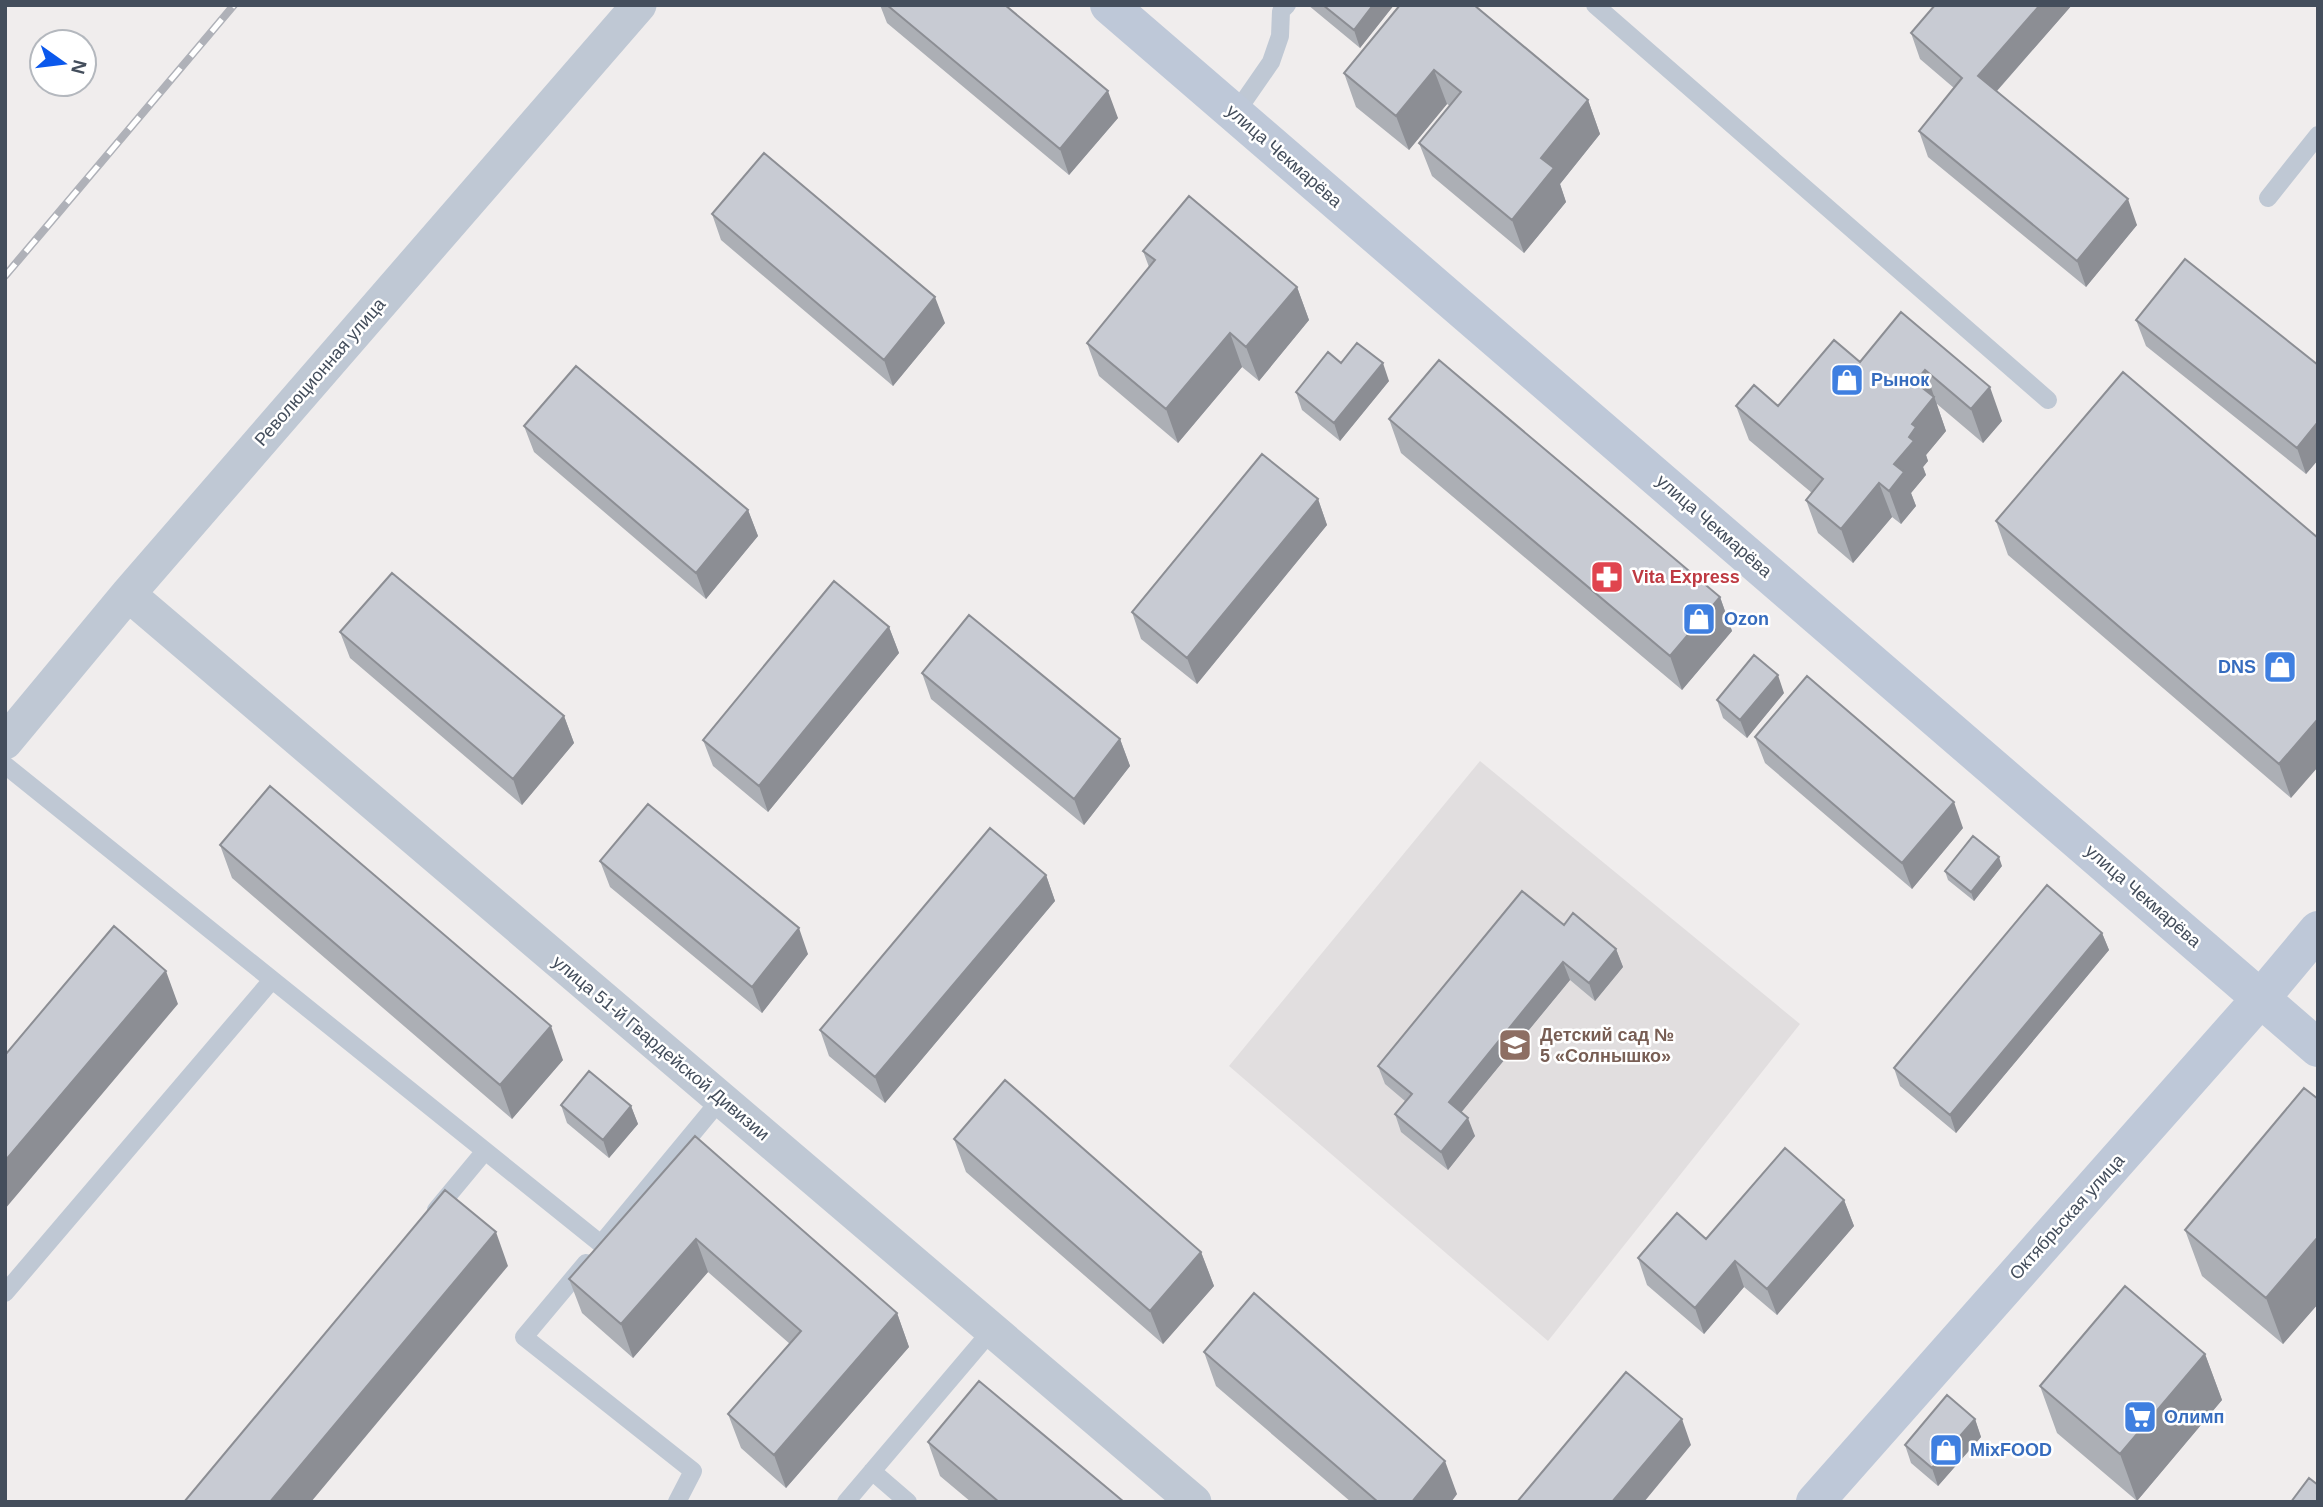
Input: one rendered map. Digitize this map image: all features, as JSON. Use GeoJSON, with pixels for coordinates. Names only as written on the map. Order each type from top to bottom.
{"type":"FeatureCollection","features":[{"type":"Feature","properties":{"kind":"street","name":"Революционная улица"},"geometry":{"type":"LineString","coordinates":[[5,742],[128,594],[639,5]]}},
{"type":"Feature","properties":{"kind":"street","name":"улица Чекмарёва"},"geometry":{"type":"LineString","coordinates":[[1110,5],[2318,1048]]}},
{"type":"Feature","properties":{"kind":"street","name":"улица 51-й Гвардейской Дивизии"},"geometry":{"type":"LineString","coordinates":[[128,594],[1194,1502]]}},
{"type":"Feature","properties":{"kind":"street","name":"Октябрьская улица"},"geometry":{"type":"LineString","coordinates":[[1815,1502],[2261,998],[2318,930]]}},
{"type":"Feature","properties":{"kind":"lane"},"geometry":{"type":"LineString","coordinates":[[1235,114],[1271,62],[1280,36],[1281,11],[1287,5]]}},
{"type":"Feature","properties":{"kind":"lane"},"geometry":{"type":"LineString","coordinates":[[1595,5],[2048,400]]}},
{"type":"Feature","properties":{"kind":"lane"},"geometry":{"type":"LineString","coordinates":[[2269,198],[2318,135]]}},
{"type":"Feature","properties":{"kind":"lane"},"geometry":{"type":"LineString","coordinates":[[5,765],[601,1244]]}},
{"type":"Feature","properties":{"kind":"lane"},"geometry":{"type":"LineString","coordinates":[[5,1293],[272,980]]}},
{"type":"Feature","properties":{"kind":"lane"},"geometry":{"type":"LineString","coordinates":[[677,1502],[694,1471],[524,1337],[721,1099]]}},
{"type":"Feature","properties":{"kind":"lane"},"geometry":{"type":"LineString","coordinates":[[423,1225],[485,1150]]}},
{"type":"Feature","properties":{"kind":"lane"},"geometry":{"type":"LineString","coordinates":[[845,1502],[992,1330]]}},
{"type":"Feature","properties":{"kind":"lane"},"geometry":{"type":"LineString","coordinates":[[872,1471],[908,1502]]}},
{"type":"Feature","properties":{"kind":"shaded area","name":"Детский сад № 5 «Солнышко»"},"geometry":{"type":"Polygon","coordinates":[[[1480,761],[1800,1024],[1548,1341],[1229,1066],[1480,761]]]}},
{"type":"Feature","properties":{"kind":"building"},"geometry":{"type":"Polygon","coordinates":[[[887,5],[1005,5],[1108,91],[1060,149],[887,5]]]}},
{"type":"Feature","properties":{"kind":"building"},"geometry":{"type":"Polygon","coordinates":[[[1323,5],[1373,5],[1354,30],[1323,5]]]}},
{"type":"Feature","properties":{"kind":"building"},"geometry":{"type":"Polygon","coordinates":[[[1400,5],[1474,5],[1588,100],[1541,158],[1554,168],[1512,220],[1419,143],[1461,92],[1434,70],[1396,116],[1344,73],[1400,5]]]}},
{"type":"Feature","properties":{"kind":"building"},"geometry":{"type":"Polygon","coordinates":[[[1935,5],[2040,5],[1978,76],[2128,199],[2077,261],[1919,131],[1962,78],[1911,33],[1935,5]]]}},
{"type":"Feature","properties":{"kind":"building"},"geometry":{"type":"Polygon","coordinates":[[[764,153],[935,297],[884,360],[712,214],[764,153]]]}},
{"type":"Feature","properties":{"kind":"building"},"geometry":{"type":"Polygon","coordinates":[[[1189,196],[1297,287],[1246,347],[1230,333],[1166,409],[1087,343],[1155,260],[1143,251],[1189,196]]]}},
{"type":"Feature","properties":{"kind":"building"},"geometry":{"type":"Polygon","coordinates":[[[2185,259],[2318,365],[2318,422],[2297,448],[2136,320],[2185,259]]]}},
{"type":"Feature","properties":{"kind":"building"},"geometry":{"type":"Polygon","coordinates":[[[1901,312],[1990,387],[1971,409],[1925,370],[1915,382],[1934,397],[1912,424],[1916,427],[1909,437],[1914,441],[1894,464],[1904,472],[1889,491],[1879,483],[1841,529],[1806,500],[1823,479],[1736,406],[1754,385],[1778,406],[1834,340],[1860,362],[1901,312]]]}},
{"type":"Feature","properties":{"kind":"building"},"geometry":{"type":"Polygon","coordinates":[[[1357,343],[1383,363],[1334,423],[1296,392],[1328,352],[1341,363],[1357,343]]]}},
{"type":"Feature","properties":{"kind":"building"},"geometry":{"type":"Polygon","coordinates":[[[1439,360],[1720,597],[1670,656],[1389,419],[1439,360]]]}},
{"type":"Feature","properties":{"kind":"building"},"geometry":{"type":"Polygon","coordinates":[[[576,366],[748,510],[696,573],[524,426],[576,366]]]}},
{"type":"Feature","properties":{"kind":"building"},"geometry":{"type":"Polygon","coordinates":[[[2123,372],[2318,538],[2318,719],[2279,764],[1996,521],[2123,372]]]}},
{"type":"Feature","properties":{"kind":"building"},"geometry":{"type":"Polygon","coordinates":[[[1262,454],[1318,499],[1187,658],[1132,612],[1262,454]]]}},
{"type":"Feature","properties":{"kind":"building"},"geometry":{"type":"Polygon","coordinates":[[[392,573],[564,716],[513,779],[340,632],[392,573]]]}},
{"type":"Feature","properties":{"kind":"building"},"geometry":{"type":"Polygon","coordinates":[[[834,581],[889,627],[759,786],[703,740],[834,581]]]}},
{"type":"Feature","properties":{"kind":"building"},"geometry":{"type":"Polygon","coordinates":[[[969,615],[1120,739],[1074,799],[922,673],[969,615]]]}},
{"type":"Feature","properties":{"kind":"building"},"geometry":{"type":"Polygon","coordinates":[[[1754,655],[1778,675],[1740,720],[1717,700],[1754,655]]]}},
{"type":"Feature","properties":{"kind":"building"},"geometry":{"type":"Polygon","coordinates":[[[1807,676],[1954,802],[1902,863],[1755,737],[1807,676]]]}},
{"type":"Feature","properties":{"kind":"building"},"geometry":{"type":"Polygon","coordinates":[[[270,786],[551,1026],[500,1085],[220,845],[270,786]]]}},
{"type":"Feature","properties":{"kind":"building"},"geometry":{"type":"Polygon","coordinates":[[[648,804],[799,928],[752,987],[600,861],[648,804]]]}},
{"type":"Feature","properties":{"kind":"building"},"geometry":{"type":"Polygon","coordinates":[[[990,828],[1046,875],[875,1077],[820,1030],[990,828]]]}},
{"type":"Feature","properties":{"kind":"building"},"geometry":{"type":"Polygon","coordinates":[[[1973,836],[1999,857],[1971,892],[1945,871],[1973,836]]]}},
{"type":"Feature","properties":{"kind":"building"},"geometry":{"type":"Polygon","coordinates":[[[2047,885],[2102,933],[1950,1115],[1894,1068],[2047,885]]]}},
{"type":"Feature","properties":{"kind":"building"},"geometry":{"type":"Polygon","coordinates":[[[1522,891],[1564,925],[1573,913],[1616,949],[1589,983],[1563,962],[1449,1102],[1468,1118],[1441,1152],[1395,1114],[1412,1094],[1378,1066],[1522,891]]]}},
{"type":"Feature","properties":{"kind":"building"},"geometry":{"type":"Polygon","coordinates":[[[114,926],[166,971],[5,1161],[5,1055],[114,926]]]}},
{"type":"Feature","properties":{"kind":"building"},"geometry":{"type":"Polygon","coordinates":[[[589,1071],[631,1106],[603,1140],[561,1105],[589,1071]]]}},
{"type":"Feature","properties":{"kind":"building"},"geometry":{"type":"Polygon","coordinates":[[[1005,1080],[1201,1252],[1150,1311],[954,1139],[1005,1080]]]}},
{"type":"Feature","properties":{"kind":"building"},"geometry":{"type":"Polygon","coordinates":[[[2304,1088],[2318,1099],[2318,1237],[2266,1298],[2185,1230],[2304,1088]]]}},
{"type":"Feature","properties":{"kind":"building"},"geometry":{"type":"Polygon","coordinates":[[[695,1136],[897,1313],[774,1455],[728,1414],[801,1331],[696,1239],[621,1324],[569,1279],[695,1136]]]}},
{"type":"Feature","properties":{"kind":"building"},"geometry":{"type":"Polygon","coordinates":[[[1785,1148],[1844,1200],[1767,1289],[1735,1261],[1695,1308],[1638,1258],[1677,1213],[1706,1239],[1785,1148]]]}},
{"type":"Feature","properties":{"kind":"building"},"geometry":{"type":"Polygon","coordinates":[[[445,1190],[496,1232],[270,1502],[184,1502],[445,1190]]]}},
{"type":"Feature","properties":{"kind":"building"},"geometry":{"type":"Polygon","coordinates":[[[2125,1286],[2205,1354],[2120,1454],[2040,1386],[2125,1286]]]}},
{"type":"Feature","properties":{"kind":"building"},"geometry":{"type":"Polygon","coordinates":[[[1254,1293],[1445,1461],[1412,1502],[1378,1502],[1204,1352],[1254,1293]]]}},
{"type":"Feature","properties":{"kind":"building"},"geometry":{"type":"Polygon","coordinates":[[[1626,1372],[1682,1419],[1612,1502],[1517,1502],[1626,1372]]]}},
{"type":"Feature","properties":{"kind":"building"},"geometry":{"type":"Polygon","coordinates":[[[979,1381],[1124,1502],[999,1502],[928,1442],[979,1381]]]}},
{"type":"Feature","properties":{"kind":"building"},"geometry":{"type":"Polygon","coordinates":[[[1947,1395],[1975,1419],[1932,1468],[1905,1445],[1947,1395]]]}},
{"type":"Feature","properties":{"kind":"building"},"geometry":{"type":"Polygon","coordinates":[[[2309,1478],[2318,1485],[2318,1502],[2291,1502],[2309,1478]]]}},
{"type":"Feature","properties":{"kind":"railway"},"geometry":{"type":"LineString","coordinates":[[5,276],[234,5]]}},
{"type":"Feature","properties":{"kind":"place","name":"Рынок"},"geometry":{"type":"Point","coordinates":[1847,380]}},
{"type":"Feature","properties":{"kind":"place","name":"Vita Express"},"geometry":{"type":"Point","coordinates":[1607,577]}},
{"type":"Feature","properties":{"kind":"place","name":"Ozon"},"geometry":{"type":"Point","coordinates":[1699,619]}},
{"type":"Feature","properties":{"kind":"place","name":"DNS"},"geometry":{"type":"Point","coordinates":[2280,667]}},
{"type":"Feature","properties":{"kind":"place","name":"Детский сад № 5 «Солнышко»"},"geometry":{"type":"Point","coordinates":[1515,1045]}},
{"type":"Feature","properties":{"kind":"place","name":"Олимп"},"geometry":{"type":"Point","coordinates":[2140,1417]}},
{"type":"Feature","properties":{"kind":"place","name":"MixFOOD"},"geometry":{"type":"Point","coordinates":[1946,1450]}}]}
